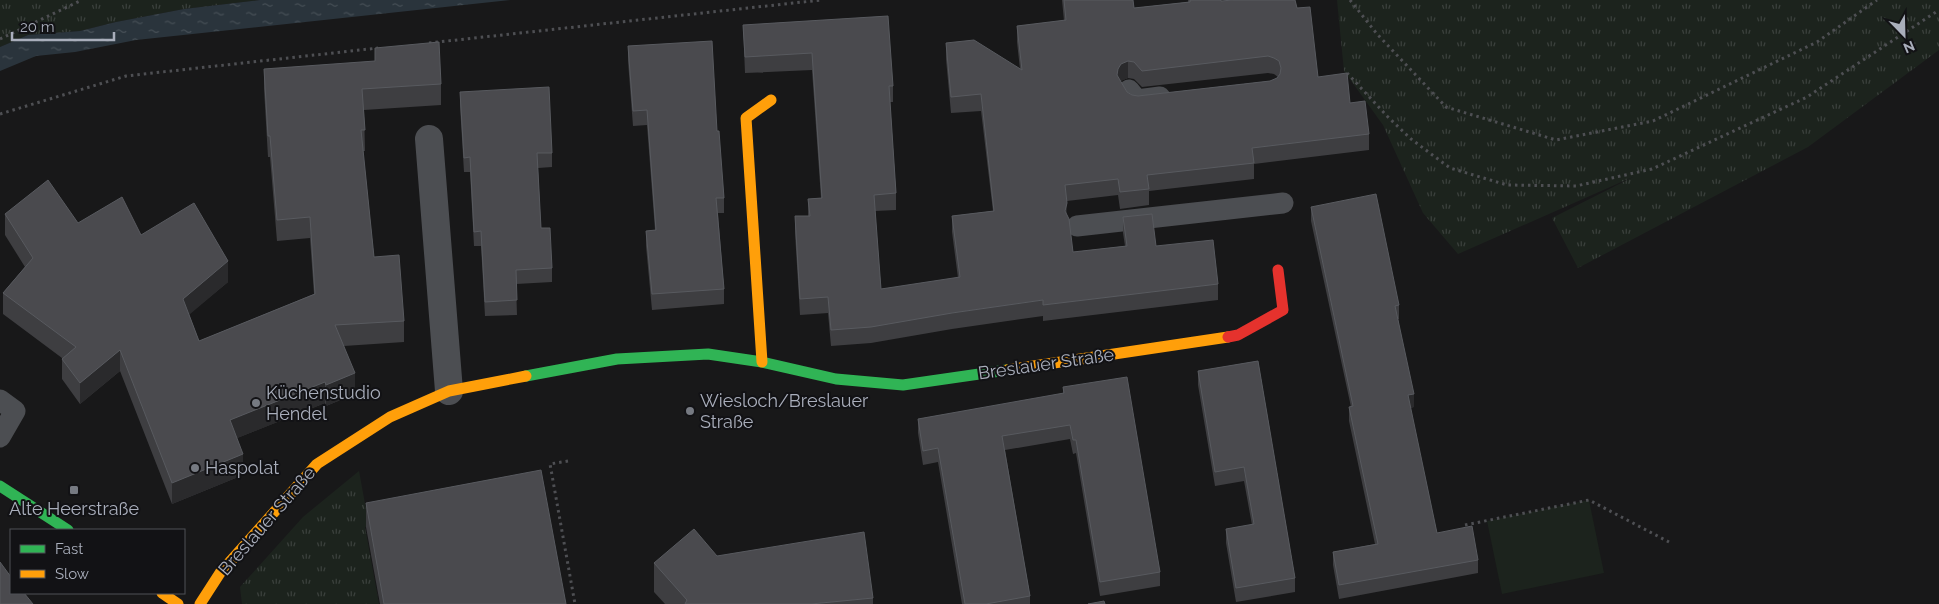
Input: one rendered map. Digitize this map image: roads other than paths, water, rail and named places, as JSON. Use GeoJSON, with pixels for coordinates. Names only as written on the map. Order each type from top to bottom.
{"type":"FeatureCollection","features":[{"type":"Feature","properties":{"kind":"street"},"geometry":{"type":"LineString","coordinates":[[762,362],[746,118],[771,100]]}},
{"type":"Feature","properties":{"kind":"street"},"geometry":{"type":"LineString","coordinates":[[429,139],[449,392]]}},
{"type":"Feature","properties":{"kind":"street","name":"Breslauer Straße"},"geometry":{"type":"LineString","coordinates":[[200,604],[220,573],[317,464],[390,417],[449,392],[617,359],[708,354],[762,362],[836,379],[904,385],[1238,336],[1283,310],[1278,270]]}},
{"type":"Feature","properties":{"kind":"street"},"geometry":{"type":"LineString","coordinates":[[0,486],[66,529]]}},
{"type":"Feature","properties":{"kind":"street"},"geometry":{"type":"LineString","coordinates":[[163,594],[178,604]]}},
{"type":"Feature","properties":{"kind":"lane"},"geometry":{"type":"LineString","coordinates":[[1129,90],[1137,100],[1175,96]]}},
{"type":"Feature","properties":{"kind":"lane"},"geometry":{"type":"LineString","coordinates":[[1077,226],[1283,203]]}},
{"type":"Feature","properties":{"kind":"lane"},"geometry":{"type":"LineString","coordinates":[[0,400],[15,411],[0,438]]}},
{"type":"Feature","properties":{"kind":"water"},"geometry":{"type":"Polygon","coordinates":[[[260,0],[510,0],[136,40],[75,52],[36,56],[0,71],[0,47],[28,35],[80,31],[184,9],[260,0]]]}},
{"type":"Feature","properties":{"kind":"place","name":"Küchenstudio Hendel"},"geometry":{"type":"Point","coordinates":[256,403]}},
{"type":"Feature","properties":{"kind":"place","name":"Wiesloch/Breslauer Straße"},"geometry":{"type":"Point","coordinates":[690,411]}},
{"type":"Feature","properties":{"kind":"place","name":"Haspolat"},"geometry":{"type":"Point","coordinates":[195,468]}},
{"type":"Feature","properties":{"kind":"place","name":"Alte Heerstraße"},"geometry":{"type":"Point","coordinates":[74,490]}}]}
